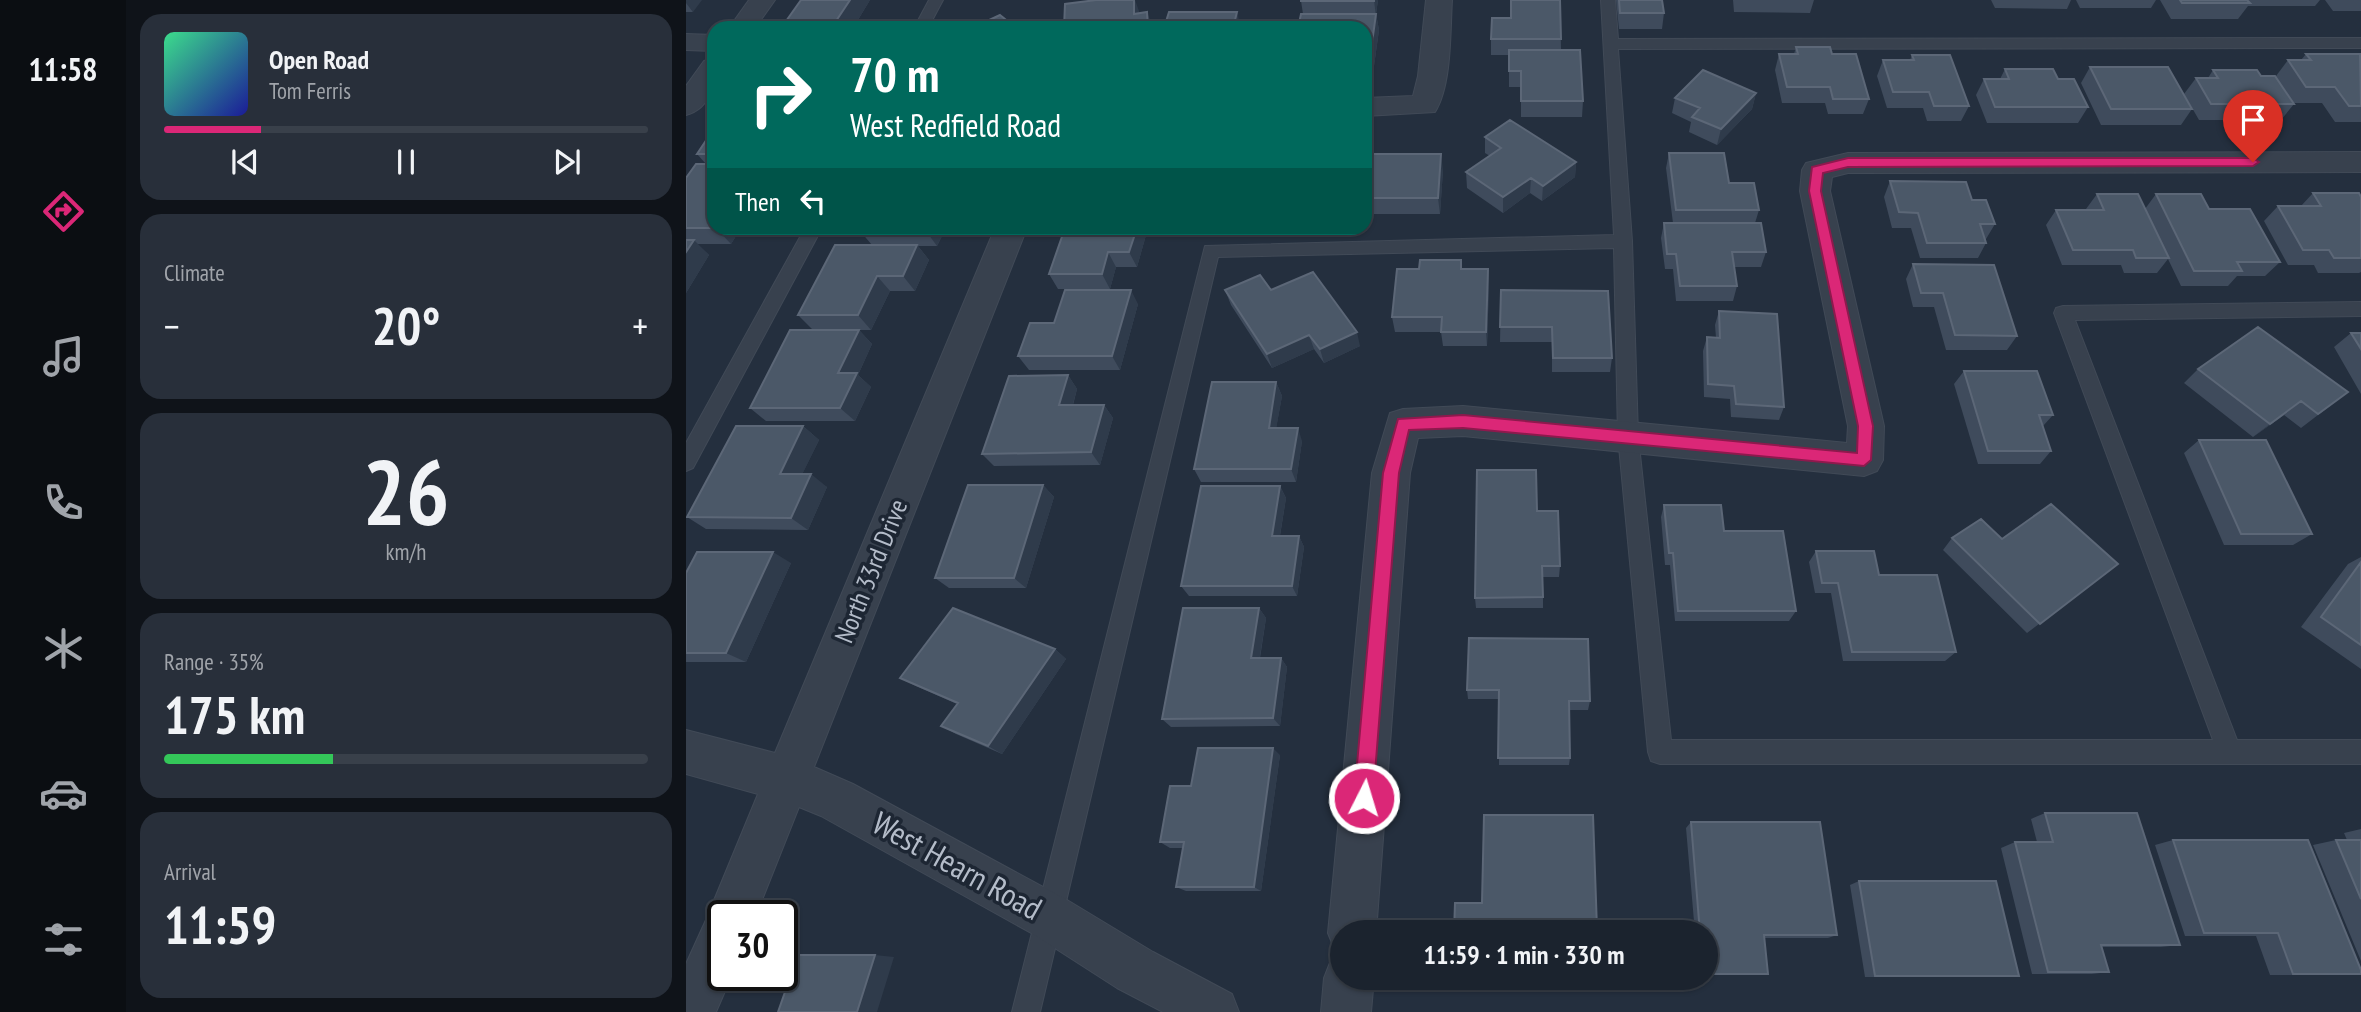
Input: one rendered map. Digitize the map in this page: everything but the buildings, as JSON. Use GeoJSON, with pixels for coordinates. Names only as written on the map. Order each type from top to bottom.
{"type":"FeatureCollection","features":[{"type":"Feature","properties":{"kind":"street"},"geometry":{"type":"LineString","coordinates":[[747,21],[762,0]]}},
{"type":"Feature","properties":{"kind":"street"},"geometry":{"type":"LineString","coordinates":[[1372,107],[1426,105],[1432,76],[1439,0]]}},
{"type":"Feature","properties":{"kind":"street"},"geometry":{"type":"LineString","coordinates":[[686,42],[707,43]]}},
{"type":"Feature","properties":{"kind":"street"},"geometry":{"type":"LineString","coordinates":[[686,106],[707,77]]}},
{"type":"Feature","properties":{"kind":"street"},"geometry":{"type":"LineString","coordinates":[[1353,920],[1391,473],[1403,424],[1463,421],[1864,460],[1866,426],[1815,191],[1817,170],[1848,163],[2361,162]]}},
{"type":"Feature","properties":{"kind":"street","name":"North 33rd Drive"},"geometry":{"type":"LineString","coordinates":[[738,900],[1008,235]]}},
{"type":"Feature","properties":{"kind":"street","name":"West Hearn Road"},"geometry":{"type":"LineString","coordinates":[[686,752],[788,779],[837,800],[1050,917],[1135,970],[1214,1012]]}},
{"type":"Feature","properties":{"kind":"street"},"geometry":{"type":"LineString","coordinates":[[691,1012],[707,974]]}},
{"type":"Feature","properties":{"kind":"street"},"geometry":{"type":"LineString","coordinates":[[1346,1012],[1348,990]]}},
{"type":"Feature","properties":{"kind":"lane"},"geometry":{"type":"LineString","coordinates":[[925,21],[936,0]]}},
{"type":"Feature","properties":{"kind":"lane"},"geometry":{"type":"LineString","coordinates":[[1608,0],[1623,241],[1628,436],[1660,752],[2361,752]]}},
{"type":"Feature","properties":{"kind":"lane"},"geometry":{"type":"LineString","coordinates":[[1612,44],[2361,43]]}},
{"type":"Feature","properties":{"kind":"lane"},"geometry":{"type":"LineString","coordinates":[[686,462],[809,235]]}},
{"type":"Feature","properties":{"kind":"lane"},"geometry":{"type":"LineString","coordinates":[[1026,1012],[1211,251],[1623,241]]}},
{"type":"Feature","properties":{"kind":"lane"},"geometry":{"type":"LineString","coordinates":[[2230,752],[2063,313],[2361,309]]}},
{"type":"Feature","properties":{"kind":"route"},"geometry":{"type":"LineString","coordinates":[[1364,798],[1391,473],[1403,424],[1463,421],[1864,460],[1866,426],[1815,191],[1817,170],[1848,163],[2253,162]]}}]}
